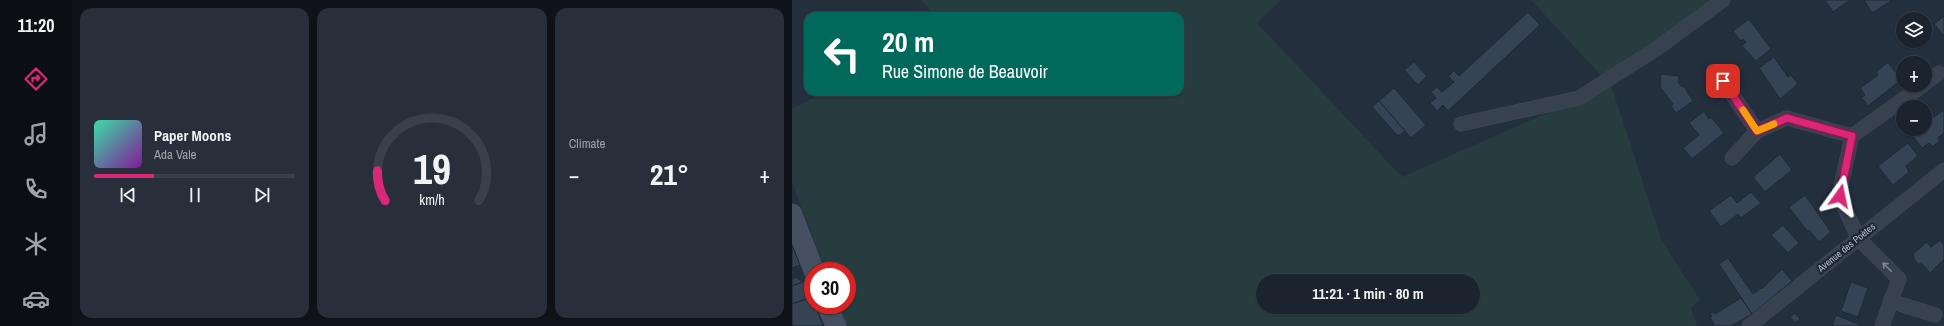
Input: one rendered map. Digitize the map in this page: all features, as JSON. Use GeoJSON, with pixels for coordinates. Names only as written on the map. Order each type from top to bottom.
{"type":"FeatureCollection","features":[{"type":"Feature","properties":{"kind":"street"},"geometry":{"type":"LineString","coordinates":[[1461,124],[1579,98],[1659,46],[1723,0]]}},
{"type":"Feature","properties":{"kind":"street"},"geometry":{"type":"LineString","coordinates":[[1932,78],[1939,73]]}},
{"type":"Feature","properties":{"kind":"street"},"geometry":{"type":"LineString","coordinates":[[1723,81],[1757,131]]}},
{"type":"Feature","properties":{"kind":"street"},"geometry":{"type":"LineString","coordinates":[[1882,326],[1899,279],[1858,238],[1840,196],[1852,136],[1913,92]]}},
{"type":"Feature","properties":{"kind":"street"},"geometry":{"type":"LineString","coordinates":[[1732,158],[1757,131],[1787,118],[1852,136]]}},
{"type":"Feature","properties":{"kind":"street","name":"Avenue des Poètes"},"geometry":{"type":"LineString","coordinates":[[1749,326],[1944,170]]}},
{"type":"Feature","properties":{"kind":"street"},"geometry":{"type":"LineString","coordinates":[[792,214],[811,262]]}},
{"type":"Feature","properties":{"kind":"street"},"geometry":{"type":"LineString","coordinates":[[1890,302],[1936,316]]}},
{"type":"Feature","properties":{"kind":"street"},"geometry":{"type":"LineString","coordinates":[[831,314],[836,326]]}},
{"type":"Feature","properties":{"kind":"green space"},"geometry":{"type":"Polygon","coordinates":[[[921,0],[1281,0],[1257,23],[1402,177],[1610,85],[1531,0],[1724,0],[1611,85],[1662,241],[1700,300],[1691,308],[1697,326],[847,326],[842,314],[856,314],[856,262],[823,262],[792,183],[792,109],[817,96],[1184,96],[1184,12],[932,12],[921,0]]]}},
{"type":"Feature","properties":{"kind":"building"},"geometry":{"type":"Polygon","coordinates":[[[1825,0],[1850,0],[1833,12],[1825,0]]]}},
{"type":"Feature","properties":{"kind":"building"},"geometry":{"type":"Polygon","coordinates":[[[1864,0],[1890,0],[1891,1],[1872,13],[1864,0]]]}},
{"type":"Feature","properties":{"kind":"building"},"geometry":{"type":"Polygon","coordinates":[[[1528,12],[1540,25],[1448,111],[1443,105],[1437,111],[1430,103],[1436,98],[1431,92],[1437,87],[1442,92],[1454,82],[1448,76],[1454,71],[1459,76],[1528,12]]]}},
{"type":"Feature","properties":{"kind":"building"},"geometry":{"type":"Polygon","coordinates":[[[1944,16],[1944,36],[1934,24],[1944,16]]]}},
{"type":"Feature","properties":{"kind":"building"},"geometry":{"type":"Polygon","coordinates":[[[1749,19],[1771,49],[1756,61],[1742,46],[1746,42],[1743,39],[1741,41],[1733,31],[1749,19]]]}},
{"type":"Feature","properties":{"kind":"building"},"geometry":{"type":"Polygon","coordinates":[[[1774,57],[1788,77],[1791,75],[1798,84],[1780,99],[1759,68],[1774,57]]]}},
{"type":"Feature","properties":{"kind":"building"},"geometry":{"type":"Polygon","coordinates":[[[1414,62],[1427,76],[1418,85],[1404,70],[1414,62]]]}},
{"type":"Feature","properties":{"kind":"building"},"geometry":{"type":"Polygon","coordinates":[[[1888,62],[1896,73],[1896,84],[1868,106],[1862,98],[1865,95],[1860,88],[1878,75],[1876,72],[1888,62]]]}},
{"type":"Feature","properties":{"kind":"building"},"geometry":{"type":"Polygon","coordinates":[[[1661,74],[1679,76],[1678,82],[1682,87],[1683,85],[1693,101],[1676,113],[1671,106],[1673,104],[1660,87],[1661,74]]]}},
{"type":"Feature","properties":{"kind":"building"},"geometry":{"type":"Polygon","coordinates":[[[1394,88],[1426,125],[1411,138],[1379,101],[1394,88]]]}},
{"type":"Feature","properties":{"kind":"building"},"geometry":{"type":"Polygon","coordinates":[[[1379,101],[1405,131],[1398,136],[1372,107],[1379,101]]]}},
{"type":"Feature","properties":{"kind":"building"},"geometry":{"type":"Polygon","coordinates":[[[1944,110],[1944,133],[1938,138],[1940,141],[1933,146],[1929,143],[1922,148],[1913,136],[1932,136],[1932,118],[1944,110]]]}},
{"type":"Feature","properties":{"kind":"building"},"geometry":{"type":"Polygon","coordinates":[[[1704,111],[1709,119],[1711,117],[1724,133],[1692,159],[1683,148],[1699,135],[1689,123],[1704,111]]]}},
{"type":"Feature","properties":{"kind":"building"},"geometry":{"type":"Polygon","coordinates":[[[1908,143],[1918,156],[1906,166],[1909,172],[1893,185],[1878,166],[1908,143]]]}},
{"type":"Feature","properties":{"kind":"building"},"geometry":{"type":"Polygon","coordinates":[[[1780,154],[1792,170],[1765,192],[1753,177],[1780,154]]]}},
{"type":"Feature","properties":{"kind":"building"},"geometry":{"type":"Polygon","coordinates":[[[1751,192],[1761,203],[1741,218],[1738,214],[1721,227],[1709,211],[1731,195],[1737,203],[1751,192]]]}},
{"type":"Feature","properties":{"kind":"building"},"geometry":{"type":"Polygon","coordinates":[[[1805,195],[1831,232],[1819,242],[1809,230],[1808,232],[1789,207],[1805,195]]]}},
{"type":"Feature","properties":{"kind":"building"},"geometry":{"type":"Polygon","coordinates":[[[1783,225],[1799,243],[1788,253],[1771,235],[1783,225]]]}},
{"type":"Feature","properties":{"kind":"building"},"geometry":{"type":"Polygon","coordinates":[[[1940,240],[1944,245],[1944,259],[1930,273],[1922,264],[1918,264],[1914,259],[1913,254],[1927,242],[1931,247],[1940,240]]]}},
{"type":"Feature","properties":{"kind":"building"},"geometry":{"type":"Polygon","coordinates":[[[792,245],[800,265],[792,268],[792,245]]]}},
{"type":"Feature","properties":{"kind":"building"},"geometry":{"type":"Polygon","coordinates":[[[1728,258],[1753,294],[1761,288],[1762,289],[1782,269],[1792,281],[1752,314],[1719,264],[1728,258]]]}},
{"type":"Feature","properties":{"kind":"building"},"geometry":{"type":"Polygon","coordinates":[[[796,277],[803,282],[792,286],[792,279],[796,277]]]}},
{"type":"Feature","properties":{"kind":"building"},"geometry":{"type":"Polygon","coordinates":[[[804,282],[804,300],[792,304],[792,286],[804,282]]]}},
{"type":"Feature","properties":{"kind":"building"},"geometry":{"type":"Polygon","coordinates":[[[1851,282],[1868,288],[1858,317],[1841,311],[1851,282]]]}},
{"type":"Feature","properties":{"kind":"building"},"geometry":{"type":"Polygon","coordinates":[[[1741,298],[1752,314],[1731,326],[1715,326],[1710,317],[1712,316],[1710,313],[1713,312],[1715,314],[1741,298]]]}},
{"type":"Feature","properties":{"kind":"building"},"geometry":{"type":"Polygon","coordinates":[[[804,300],[804,314],[818,314],[823,326],[794,326],[792,324],[792,304],[804,300]]]}},
{"type":"Feature","properties":{"kind":"building"},"geometry":{"type":"Polygon","coordinates":[[[1795,313],[1800,319],[1795,323],[1790,317],[1795,313]]]}},
{"type":"Feature","properties":{"kind":"building"},"geometry":{"type":"Polygon","coordinates":[[[1836,315],[1863,326],[1832,326],[1836,315]]]}},
{"type":"Feature","properties":{"kind":"slow traffic"},"geometry":{"type":"LineString","coordinates":[[1743,110],[1757,131],[1774,124]]}},
{"type":"Feature","properties":{"kind":"route"},"geometry":{"type":"LineString","coordinates":[[1723,81],[1757,131],[1787,118],[1852,136],[1840,196]]}}]}
